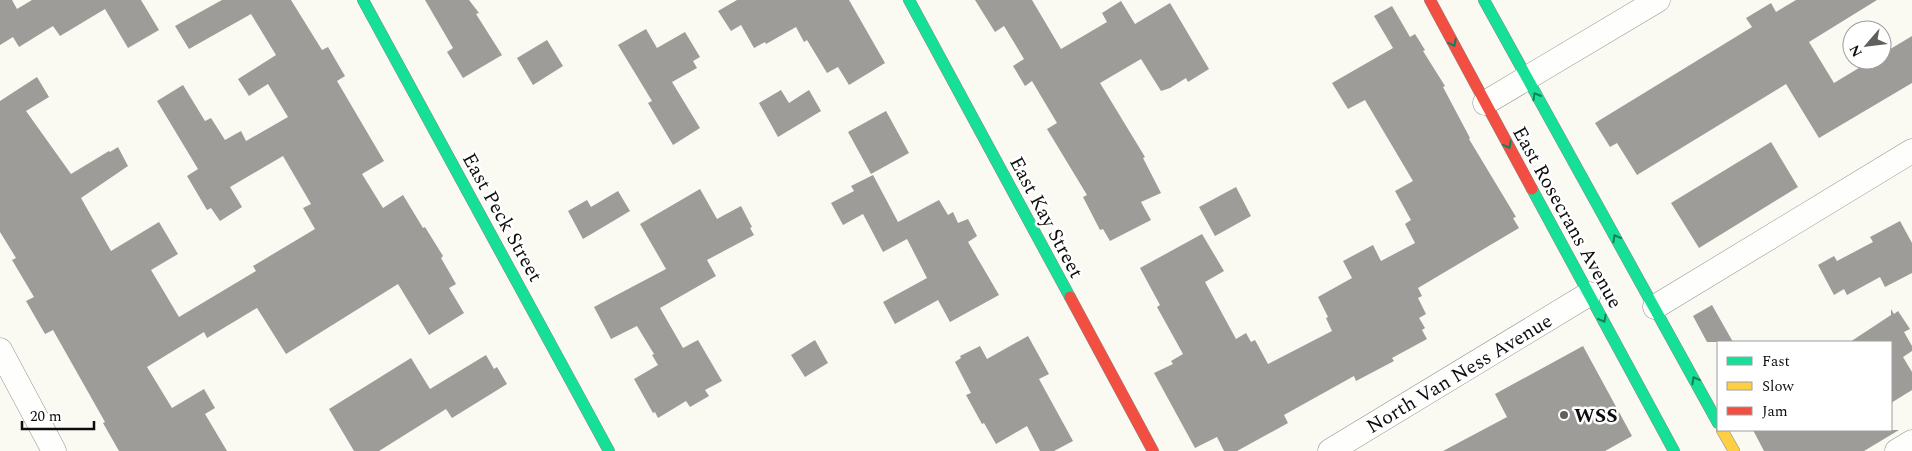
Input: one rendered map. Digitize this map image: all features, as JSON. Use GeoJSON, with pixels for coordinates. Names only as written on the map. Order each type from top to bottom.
{"type":"FeatureCollection","features":[{"type":"Feature","properties":{"kind":"main road","name":"East Peck Street"},"geometry":{"type":"LineString","coordinates":[[363,0],[609,451]]}},
{"type":"Feature","properties":{"kind":"main road","name":"East Kay Street"},"geometry":{"type":"LineString","coordinates":[[909,0],[1153,451]]}},
{"type":"Feature","properties":{"kind":"main road","name":"East Rosecrans Avenue"},"geometry":{"type":"LineString","coordinates":[[1430,0],[1674,451]]}},
{"type":"Feature","properties":{"kind":"main road","name":"East Rosecrans Avenue"},"geometry":{"type":"LineString","coordinates":[[1484,0],[1717,421]]}},
{"type":"Feature","properties":{"kind":"main road"},"geometry":{"type":"LineString","coordinates":[[1723,431],[1734,451]]}},
{"type":"Feature","properties":{"kind":"street"},"geometry":{"type":"LineString","coordinates":[[1485,103],[1658,0]]}},
{"type":"Feature","properties":{"kind":"street"},"geometry":{"type":"LineString","coordinates":[[1655,307],[1912,151]]}},
{"type":"Feature","properties":{"kind":"street","name":"North Van Ness Avenue"},"geometry":{"type":"LineString","coordinates":[[1330,451],[1589,294]]}},
{"type":"Feature","properties":{"kind":"street"},"geometry":{"type":"LineString","coordinates":[[0,350],[54,451]]}},
{"type":"Feature","properties":{"kind":"street"},"geometry":{"type":"LineString","coordinates":[[1897,451],[1912,442]]}},
{"type":"Feature","properties":{"kind":"building"},"geometry":{"type":"Polygon","coordinates":[[[0,0],[12,0],[17,9],[32,0],[141,0],[159,30],[128,48],[105,9],[60,36],[53,26],[19,47],[13,37],[0,45],[0,0]]]}},
{"type":"Feature","properties":{"kind":"building"},"geometry":{"type":"Polygon","coordinates":[[[222,0],[291,0],[322,50],[328,47],[345,76],[337,81],[384,161],[362,174],[383,208],[403,195],[443,256],[441,258],[456,284],[449,288],[464,313],[429,335],[398,284],[286,354],[257,308],[207,338],[204,332],[147,367],[172,408],[204,389],[215,408],[205,414],[227,451],[119,451],[103,423],[105,422],[53,330],[45,334],[26,301],[34,297],[12,260],[16,258],[0,232],[0,101],[37,77],[49,97],[26,111],[71,174],[118,147],[128,166],[81,198],[111,251],[159,222],[178,254],[151,270],[179,317],[256,271],[253,266],[315,229],[303,208],[311,204],[283,156],[230,187],[242,207],[220,221],[211,208],[207,210],[187,176],[198,169],[157,101],[183,85],[205,121],[211,118],[225,140],[241,131],[246,141],[288,117],[268,84],[249,96],[238,79],[276,55],[251,14],[189,49],[175,26],[222,0]]]}},
{"type":"Feature","properties":{"kind":"building"},"geometry":{"type":"Polygon","coordinates":[[[425,0],[469,0],[479,13],[476,14],[502,55],[463,78],[447,52],[453,48],[425,0]]]}},
{"type":"Feature","properties":{"kind":"building"},"geometry":{"type":"Polygon","coordinates":[[[737,0],[849,0],[885,63],[849,85],[838,67],[827,73],[807,40],[804,42],[796,27],[766,44],[765,42],[754,48],[741,25],[731,31],[718,11],[737,0]]]}},
{"type":"Feature","properties":{"kind":"building"},"geometry":{"type":"Polygon","coordinates":[[[975,0],[1032,0],[1061,49],[1107,22],[1102,13],[1121,1],[1135,24],[1170,3],[1209,69],[1188,82],[1186,78],[1161,91],[1141,59],[1100,83],[1145,157],[1143,158],[1161,193],[1141,202],[1151,220],[1110,241],[1103,229],[1100,230],[1083,197],[1087,195],[1047,129],[1057,123],[1032,81],[1025,86],[1013,66],[1024,59],[1004,26],[995,32],[975,0]]]}},
{"type":"Feature","properties":{"kind":"building"},"geometry":{"type":"Polygon","coordinates":[[[1796,0],[1877,0],[1809,42],[1834,83],[1855,70],[1892,70],[1892,48],[1912,36],[1912,83],[1819,138],[1786,84],[1637,175],[1617,143],[1610,147],[1595,123],[1752,27],[1746,18],[1771,3],[1776,12],[1796,0]]]}},
{"type":"Feature","properties":{"kind":"building"},"geometry":{"type":"Polygon","coordinates":[[[1392,6],[1410,37],[1415,34],[1425,50],[1423,51],[1445,86],[1443,87],[1469,139],[1516,217],[1513,218],[1519,228],[1418,288],[1422,296],[1418,298],[1426,314],[1419,318],[1425,328],[1422,330],[1427,339],[1392,358],[1394,361],[1356,381],[1354,376],[1284,415],[1288,423],[1237,451],[1224,451],[1217,437],[1195,448],[1154,373],[1173,364],[1171,361],[1183,354],[1157,307],[1160,305],[1140,268],[1202,234],[1224,271],[1205,282],[1236,339],[1246,333],[1251,342],[1255,340],[1268,364],[1332,331],[1326,318],[1328,317],[1318,297],[1352,278],[1343,261],[1373,245],[1381,261],[1415,243],[1405,224],[1411,220],[1395,191],[1413,181],[1365,100],[1348,109],[1332,83],[1393,48],[1374,16],[1392,6]]]}},
{"type":"Feature","properties":{"kind":"building"},"geometry":{"type":"Polygon","coordinates":[[[646,29],[657,48],[685,32],[700,57],[693,61],[697,68],[672,82],[700,128],[673,145],[648,103],[652,101],[618,45],[646,29]]]}},
{"type":"Feature","properties":{"kind":"building"},"geometry":{"type":"Polygon","coordinates":[[[547,40],[563,66],[533,85],[517,58],[547,40]]]}},
{"type":"Feature","properties":{"kind":"building"},"geometry":{"type":"Polygon","coordinates":[[[781,90],[789,103],[809,90],[821,111],[778,137],[759,103],[781,90]]]}},
{"type":"Feature","properties":{"kind":"building"},"geometry":{"type":"Polygon","coordinates":[[[886,111],[909,153],[871,174],[848,132],[886,111]]]}},
{"type":"Feature","properties":{"kind":"building"},"geometry":{"type":"Polygon","coordinates":[[[1771,142],[1798,187],[1699,248],[1671,203],[1771,142]]]}},
{"type":"Feature","properties":{"kind":"building"},"geometry":{"type":"Polygon","coordinates":[[[873,175],[898,222],[939,200],[948,215],[953,212],[958,223],[968,219],[977,236],[968,242],[999,295],[950,322],[938,300],[895,324],[883,302],[927,278],[907,239],[883,252],[863,214],[843,225],[831,203],[854,191],[851,186],[873,175]]]}},
{"type":"Feature","properties":{"kind":"building"},"geometry":{"type":"Polygon","coordinates":[[[1236,187],[1251,216],[1215,236],[1199,207],[1236,187]]]}},
{"type":"Feature","properties":{"kind":"building"},"geometry":{"type":"Polygon","coordinates":[[[700,189],[717,219],[741,206],[754,235],[707,260],[716,276],[660,308],[683,348],[698,340],[722,381],[705,390],[709,396],[690,407],[686,401],[658,418],[655,412],[653,413],[634,379],[658,365],[652,355],[654,354],[637,326],[611,339],[594,307],[666,269],[640,224],[700,189]]]}},
{"type":"Feature","properties":{"kind":"building"},"geometry":{"type":"Polygon","coordinates":[[[618,191],[630,211],[583,239],[568,211],[587,200],[591,207],[618,191]]]}},
{"type":"Feature","properties":{"kind":"building"},"geometry":{"type":"Polygon","coordinates":[[[1900,221],[1912,243],[1912,273],[1885,287],[1880,277],[1847,295],[1844,289],[1834,295],[1818,265],[1834,256],[1837,261],[1873,242],[1870,237],[1900,221]]]}},
{"type":"Feature","properties":{"kind":"building"},"geometry":{"type":"Polygon","coordinates":[[[1712,305],[1732,341],[1707,342],[1693,316],[1712,305]]]}},
{"type":"Feature","properties":{"kind":"building"},"geometry":{"type":"Polygon","coordinates":[[[1891,309],[1894,314],[1898,311],[1910,329],[1904,332],[1912,346],[1912,351],[1903,357],[1912,372],[1912,390],[1892,402],[1892,341],[1852,341],[1891,315],[1891,309]]]}},
{"type":"Feature","properties":{"kind":"building"},"geometry":{"type":"Polygon","coordinates":[[[1028,336],[1049,374],[1039,379],[1073,441],[1054,451],[1040,451],[1027,426],[996,444],[966,395],[971,393],[955,362],[961,358],[960,356],[980,346],[987,359],[1028,336]]]}},
{"type":"Feature","properties":{"kind":"building"},"geometry":{"type":"Polygon","coordinates":[[[815,340],[828,363],[805,377],[791,355],[815,340]]]}},
{"type":"Feature","properties":{"kind":"building","name":"WSS"},"geometry":{"type":"Polygon","coordinates":[[[1583,346],[1632,436],[1605,451],[1443,451],[1507,417],[1495,394],[1583,346]]]}},
{"type":"Feature","properties":{"kind":"building"},"geometry":{"type":"Polygon","coordinates":[[[486,355],[494,369],[497,367],[507,384],[452,418],[446,409],[379,451],[354,451],[329,409],[411,358],[430,389],[486,355]]]}},
{"type":"Feature","properties":{"kind":"building"},"geometry":{"type":"Polygon","coordinates":[[[1899,430],[1864,451],[1764,451],[1754,431],[1899,430]]]}},
{"type":"Feature","properties":{"kind":"traffic: fast"},"geometry":{"type":"LineString","coordinates":[[363,0],[609,451]]}},
{"type":"Feature","properties":{"kind":"traffic: fast"},"geometry":{"type":"LineString","coordinates":[[909,0],[1070,297]]}},
{"type":"Feature","properties":{"kind":"traffic: fast"},"geometry":{"type":"LineString","coordinates":[[1484,0],[1717,421]]}},
{"type":"Feature","properties":{"kind":"traffic: fast"},"geometry":{"type":"LineString","coordinates":[[1532,189],[1674,451]]}},
{"type":"Feature","properties":{"kind":"traffic: slow"},"geometry":{"type":"LineString","coordinates":[[1723,431],[1734,451]]}},
{"type":"Feature","properties":{"kind":"traffic: jam"},"geometry":{"type":"LineString","coordinates":[[1430,0],[1532,189]]}},
{"type":"Feature","properties":{"kind":"traffic: jam"},"geometry":{"type":"LineString","coordinates":[[1070,297],[1153,451]]}},
{"type":"Feature","properties":{"kind":"place","name":"WSS"},"geometry":{"type":"Point","coordinates":[1564,415]}}]}
